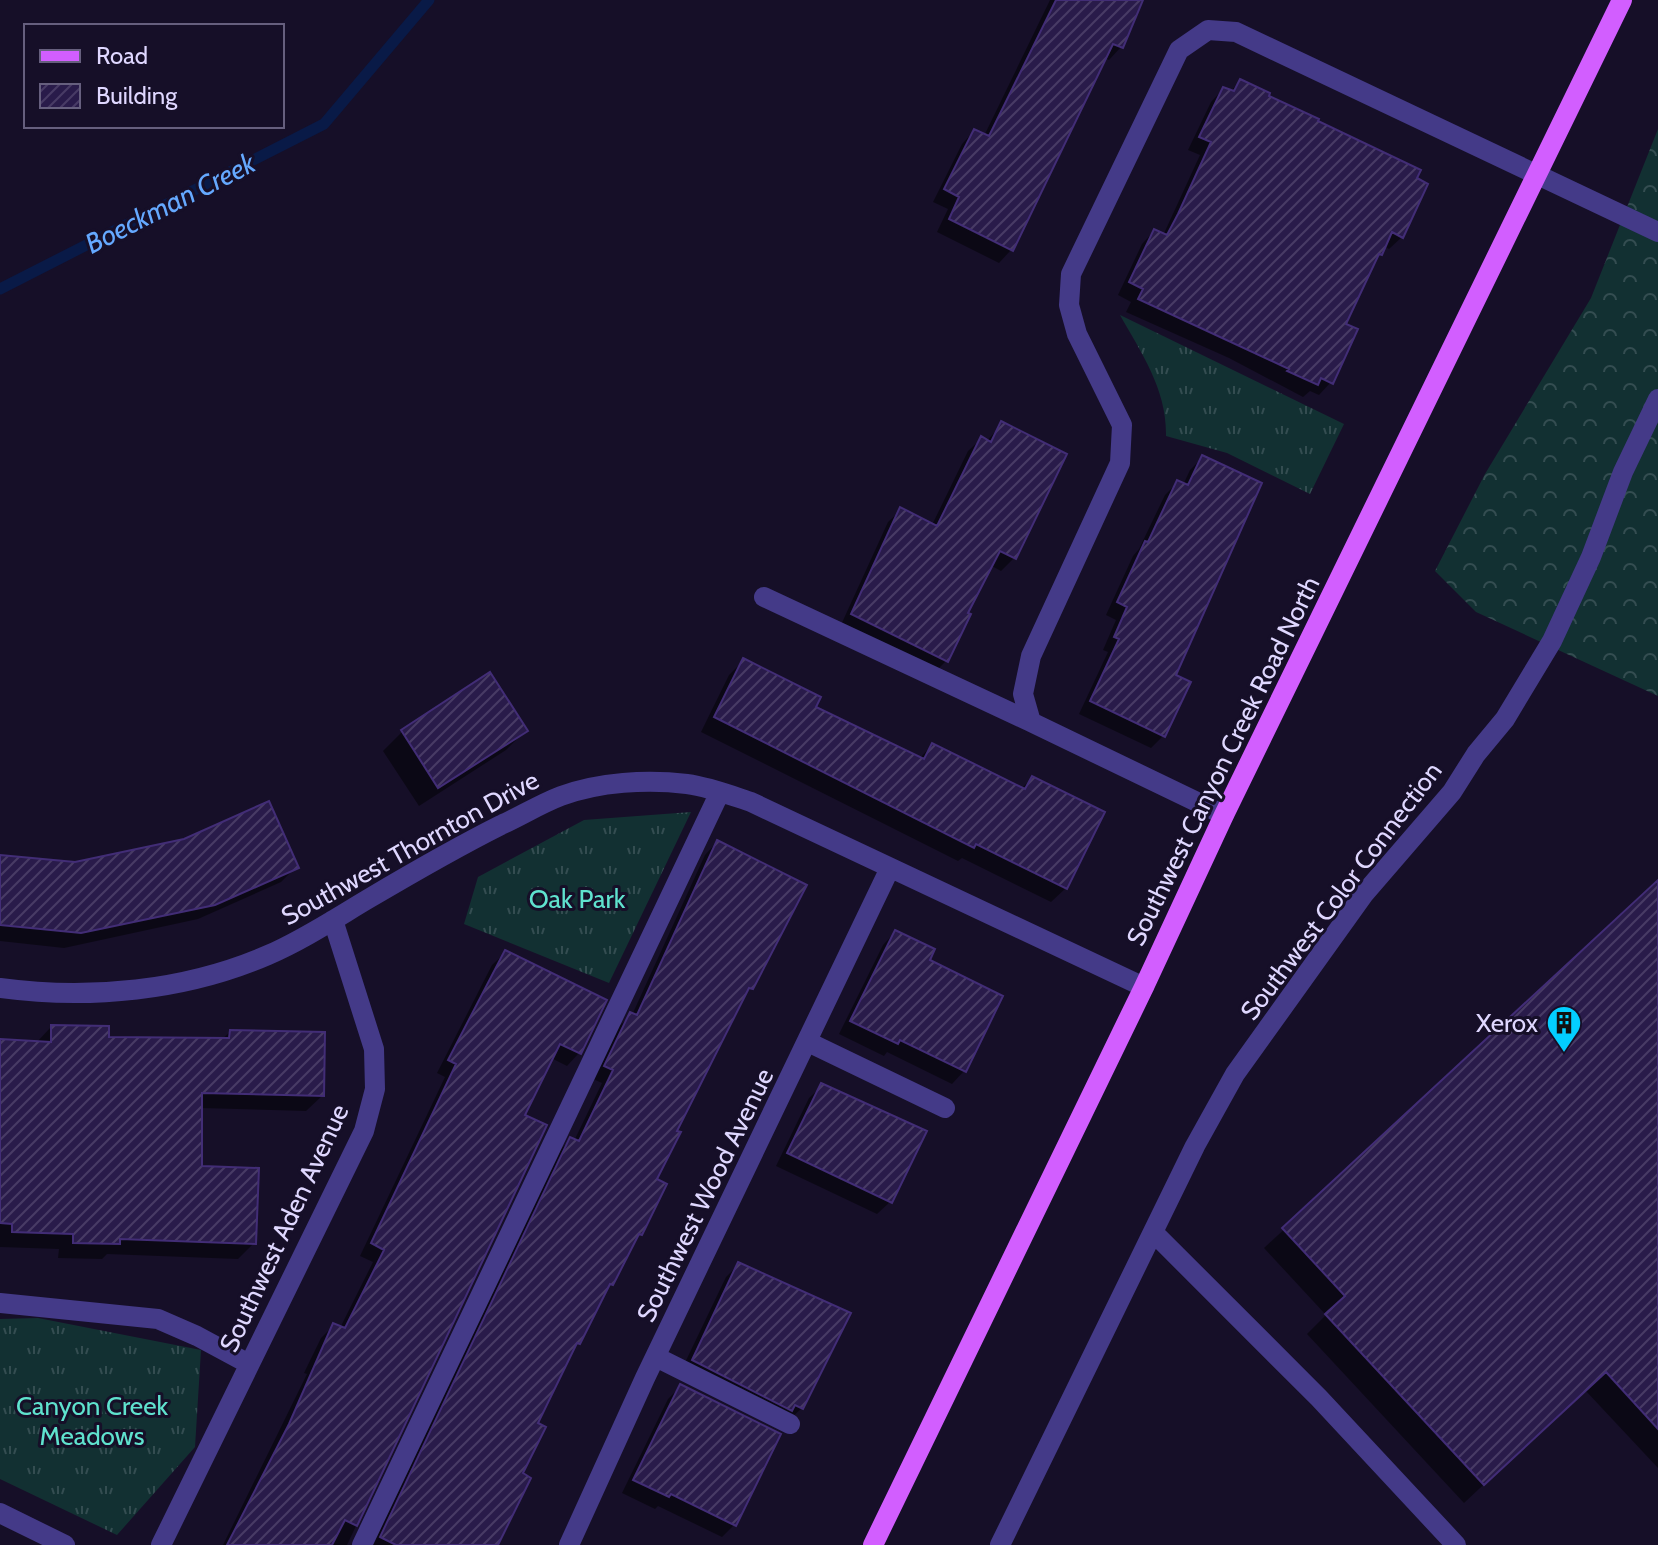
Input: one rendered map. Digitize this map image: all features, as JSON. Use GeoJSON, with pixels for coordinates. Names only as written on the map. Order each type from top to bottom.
{"type":"FeatureCollection","features":[{"type":"Feature","properties":{"kind":"main road","name":"Southwest Canyon Creek Road North"},"geometry":{"type":"LineString","coordinates":[[873,1545],[1144,987],[1224,815],[1622,0]]}},
{"type":"Feature","properties":{"kind":"street"},"geometry":{"type":"LineString","coordinates":[[1031,722],[1023,694],[1031,656],[1120,463],[1122,425],[1077,334],[1069,305],[1071,274],[1179,50],[1208,30],[1236,32],[1658,232]]}},
{"type":"Feature","properties":{"kind":"street","name":"Southwest Color Connection"},"geometry":{"type":"LineString","coordinates":[[1000,1545],[1195,1146],[1235,1074],[1364,894],[1452,792],[1514,704],[1552,641],[1591,557],[1623,472],[1658,399]]}},
{"type":"Feature","properties":{"kind":"street"},"geometry":{"type":"LineString","coordinates":[[764,597],[1224,815]]}},
{"type":"Feature","properties":{"kind":"street","name":"Southwest Thornton Drive"},"geometry":{"type":"LineString","coordinates":[[0,988],[97,993],[165,986],[236,968],[271,954],[445,853],[561,796],[620,784],[654,782],[688,784],[751,802],[1144,987]]}},
{"type":"Feature","properties":{"kind":"street"},"geometry":{"type":"LineString","coordinates":[[362,1545],[720,792]]}},
{"type":"Feature","properties":{"kind":"street","name":"Southwest Wood Avenue"},"geometry":{"type":"LineString","coordinates":[[569,1545],[890,868]]}},
{"type":"Feature","properties":{"kind":"street","name":"Southwest Aden Avenue"},"geometry":{"type":"LineString","coordinates":[[161,1545],[364,1131],[375,1089],[372,1039],[333,920]]}},
{"type":"Feature","properties":{"kind":"street"},"geometry":{"type":"LineString","coordinates":[[808,1042],[945,1108]]}},
{"type":"Feature","properties":{"kind":"street"},"geometry":{"type":"LineString","coordinates":[[1153,1232],[1319,1398],[1456,1545]]}},
{"type":"Feature","properties":{"kind":"street"},"geometry":{"type":"LineString","coordinates":[[0,1303],[158,1319],[249,1364]]}},
{"type":"Feature","properties":{"kind":"street"},"geometry":{"type":"LineString","coordinates":[[656,1357],[790,1424]]}},
{"type":"Feature","properties":{"kind":"street"},"geometry":{"type":"LineString","coordinates":[[0,1513],[65,1545]]}},
{"type":"Feature","properties":{"kind":"green space"},"geometry":{"type":"Polygon","coordinates":[[[1658,129],[1658,696],[1476,612],[1435,571],[1485,474],[1591,298],[1658,129]]]}},
{"type":"Feature","properties":{"kind":"green space"},"geometry":{"type":"Polygon","coordinates":[[[1120,315],[1344,424],[1310,494],[1227,453],[1166,436],[1158,388],[1120,315]]]}},
{"type":"Feature","properties":{"kind":"green space","name":"Oak Park"},"geometry":{"type":"Polygon","coordinates":[[[691,812],[609,983],[464,924],[478,877],[584,820],[691,812]]]}},
{"type":"Feature","properties":{"kind":"green space","name":"Canyon Creek Meadows"},"geometry":{"type":"Polygon","coordinates":[[[38,1318],[201,1350],[195,1447],[117,1535],[0,1479],[0,1319],[38,1318]]]}},
{"type":"Feature","properties":{"kind":"building"},"geometry":{"type":"Polygon","coordinates":[[[1056,0],[1143,0],[1123,48],[1113,44],[1013,251],[949,219],[959,197],[944,189],[974,129],[989,136],[1056,0]]]}},
{"type":"Feature","properties":{"kind":"building"},"geometry":{"type":"Polygon","coordinates":[[[1240,79],[1318,121],[1421,170],[1417,178],[1428,184],[1403,238],[1392,232],[1382,255],[1379,254],[1346,324],[1358,329],[1333,384],[1321,378],[1318,385],[1138,299],[1143,289],[1129,282],[1154,229],[1167,235],[1178,214],[1211,142],[1199,137],[1223,87],[1234,91],[1240,79]]]}},
{"type":"Feature","properties":{"kind":"building"},"geometry":{"type":"Polygon","coordinates":[[[1001,421],[1067,454],[1016,559],[1000,551],[968,613],[971,614],[948,662],[851,614],[900,507],[937,526],[981,436],[991,442],[1001,421]]]}},
{"type":"Feature","properties":{"kind":"building"},"geometry":{"type":"Polygon","coordinates":[[[1202,455],[1262,483],[1176,675],[1191,682],[1165,737],[1090,701],[1119,639],[1114,637],[1127,607],[1117,602],[1177,480],[1188,485],[1202,455]]]}},
{"type":"Feature","properties":{"kind":"building"},"geometry":{"type":"Polygon","coordinates":[[[743,658],[821,697],[816,707],[924,759],[932,743],[1025,789],[1032,776],[1105,812],[1067,889],[976,844],[974,848],[714,717],[743,658]]]}},
{"type":"Feature","properties":{"kind":"building"},"geometry":{"type":"Polygon","coordinates":[[[490,672],[528,731],[438,788],[401,730],[490,672]]]}},
{"type":"Feature","properties":{"kind":"building"},"geometry":{"type":"Polygon","coordinates":[[[269,801],[299,868],[215,905],[81,933],[0,925],[0,855],[75,862],[184,839],[269,801]]]}},
{"type":"Feature","properties":{"kind":"building"},"geometry":{"type":"Polygon","coordinates":[[[717,840],[807,885],[753,989],[749,988],[677,1131],[681,1132],[657,1179],[667,1184],[642,1235],[639,1234],[613,1285],[610,1284],[580,1344],[577,1343],[538,1423],[546,1427],[523,1473],[531,1478],[498,1545],[396,1545],[380,1537],[570,1137],[579,1141],[613,1070],[604,1066],[630,1012],[637,1015],[717,840]]]}},
{"type":"Feature","properties":{"kind":"building","name":"Xerox"},"geometry":{"type":"Polygon","coordinates":[[[1658,880],[1658,1429],[1606,1372],[1484,1485],[1325,1314],[1345,1296],[1282,1228],[1658,880]]]}},
{"type":"Feature","properties":{"kind":"building"},"geometry":{"type":"Polygon","coordinates":[[[895,930],[935,949],[930,960],[1003,996],[966,1072],[900,1040],[898,1044],[850,1021],[895,930]]]}},
{"type":"Feature","properties":{"kind":"building"},"geometry":{"type":"Polygon","coordinates":[[[505,950],[607,1000],[581,1054],[560,1044],[525,1115],[547,1125],[357,1526],[345,1520],[332,1545],[227,1545],[289,1424],[333,1323],[345,1328],[384,1250],[371,1243],[456,1064],[448,1060],[505,950]]]}},
{"type":"Feature","properties":{"kind":"building"},"geometry":{"type":"Polygon","coordinates":[[[51,1025],[109,1026],[109,1037],[229,1038],[230,1030],[325,1032],[324,1096],[202,1093],[202,1166],[259,1168],[256,1244],[120,1239],[120,1244],[73,1243],[73,1234],[12,1232],[12,1224],[0,1223],[0,1039],[51,1042],[51,1025]]]}},
{"type":"Feature","properties":{"kind":"building"},"geometry":{"type":"Polygon","coordinates":[[[821,1083],[927,1131],[892,1203],[787,1153],[821,1083]]]}},
{"type":"Feature","properties":{"kind":"building"},"geometry":{"type":"Polygon","coordinates":[[[738,1262],[851,1313],[803,1409],[795,1405],[792,1411],[692,1360],[738,1262]]]}},
{"type":"Feature","properties":{"kind":"building"},"geometry":{"type":"Polygon","coordinates":[[[680,1384],[781,1434],[736,1526],[671,1494],[669,1497],[633,1480],[680,1384]]]}},
{"type":"Feature","properties":{"kind":"waterway","name":"Boeckman Creek"},"geometry":{"type":"LineString","coordinates":[[0,289],[324,124],[429,0]]}},
{"type":"Feature","properties":{"kind":"place","name":"Xerox"},"geometry":{"type":"Point","coordinates":[1564,1054]}}]}
